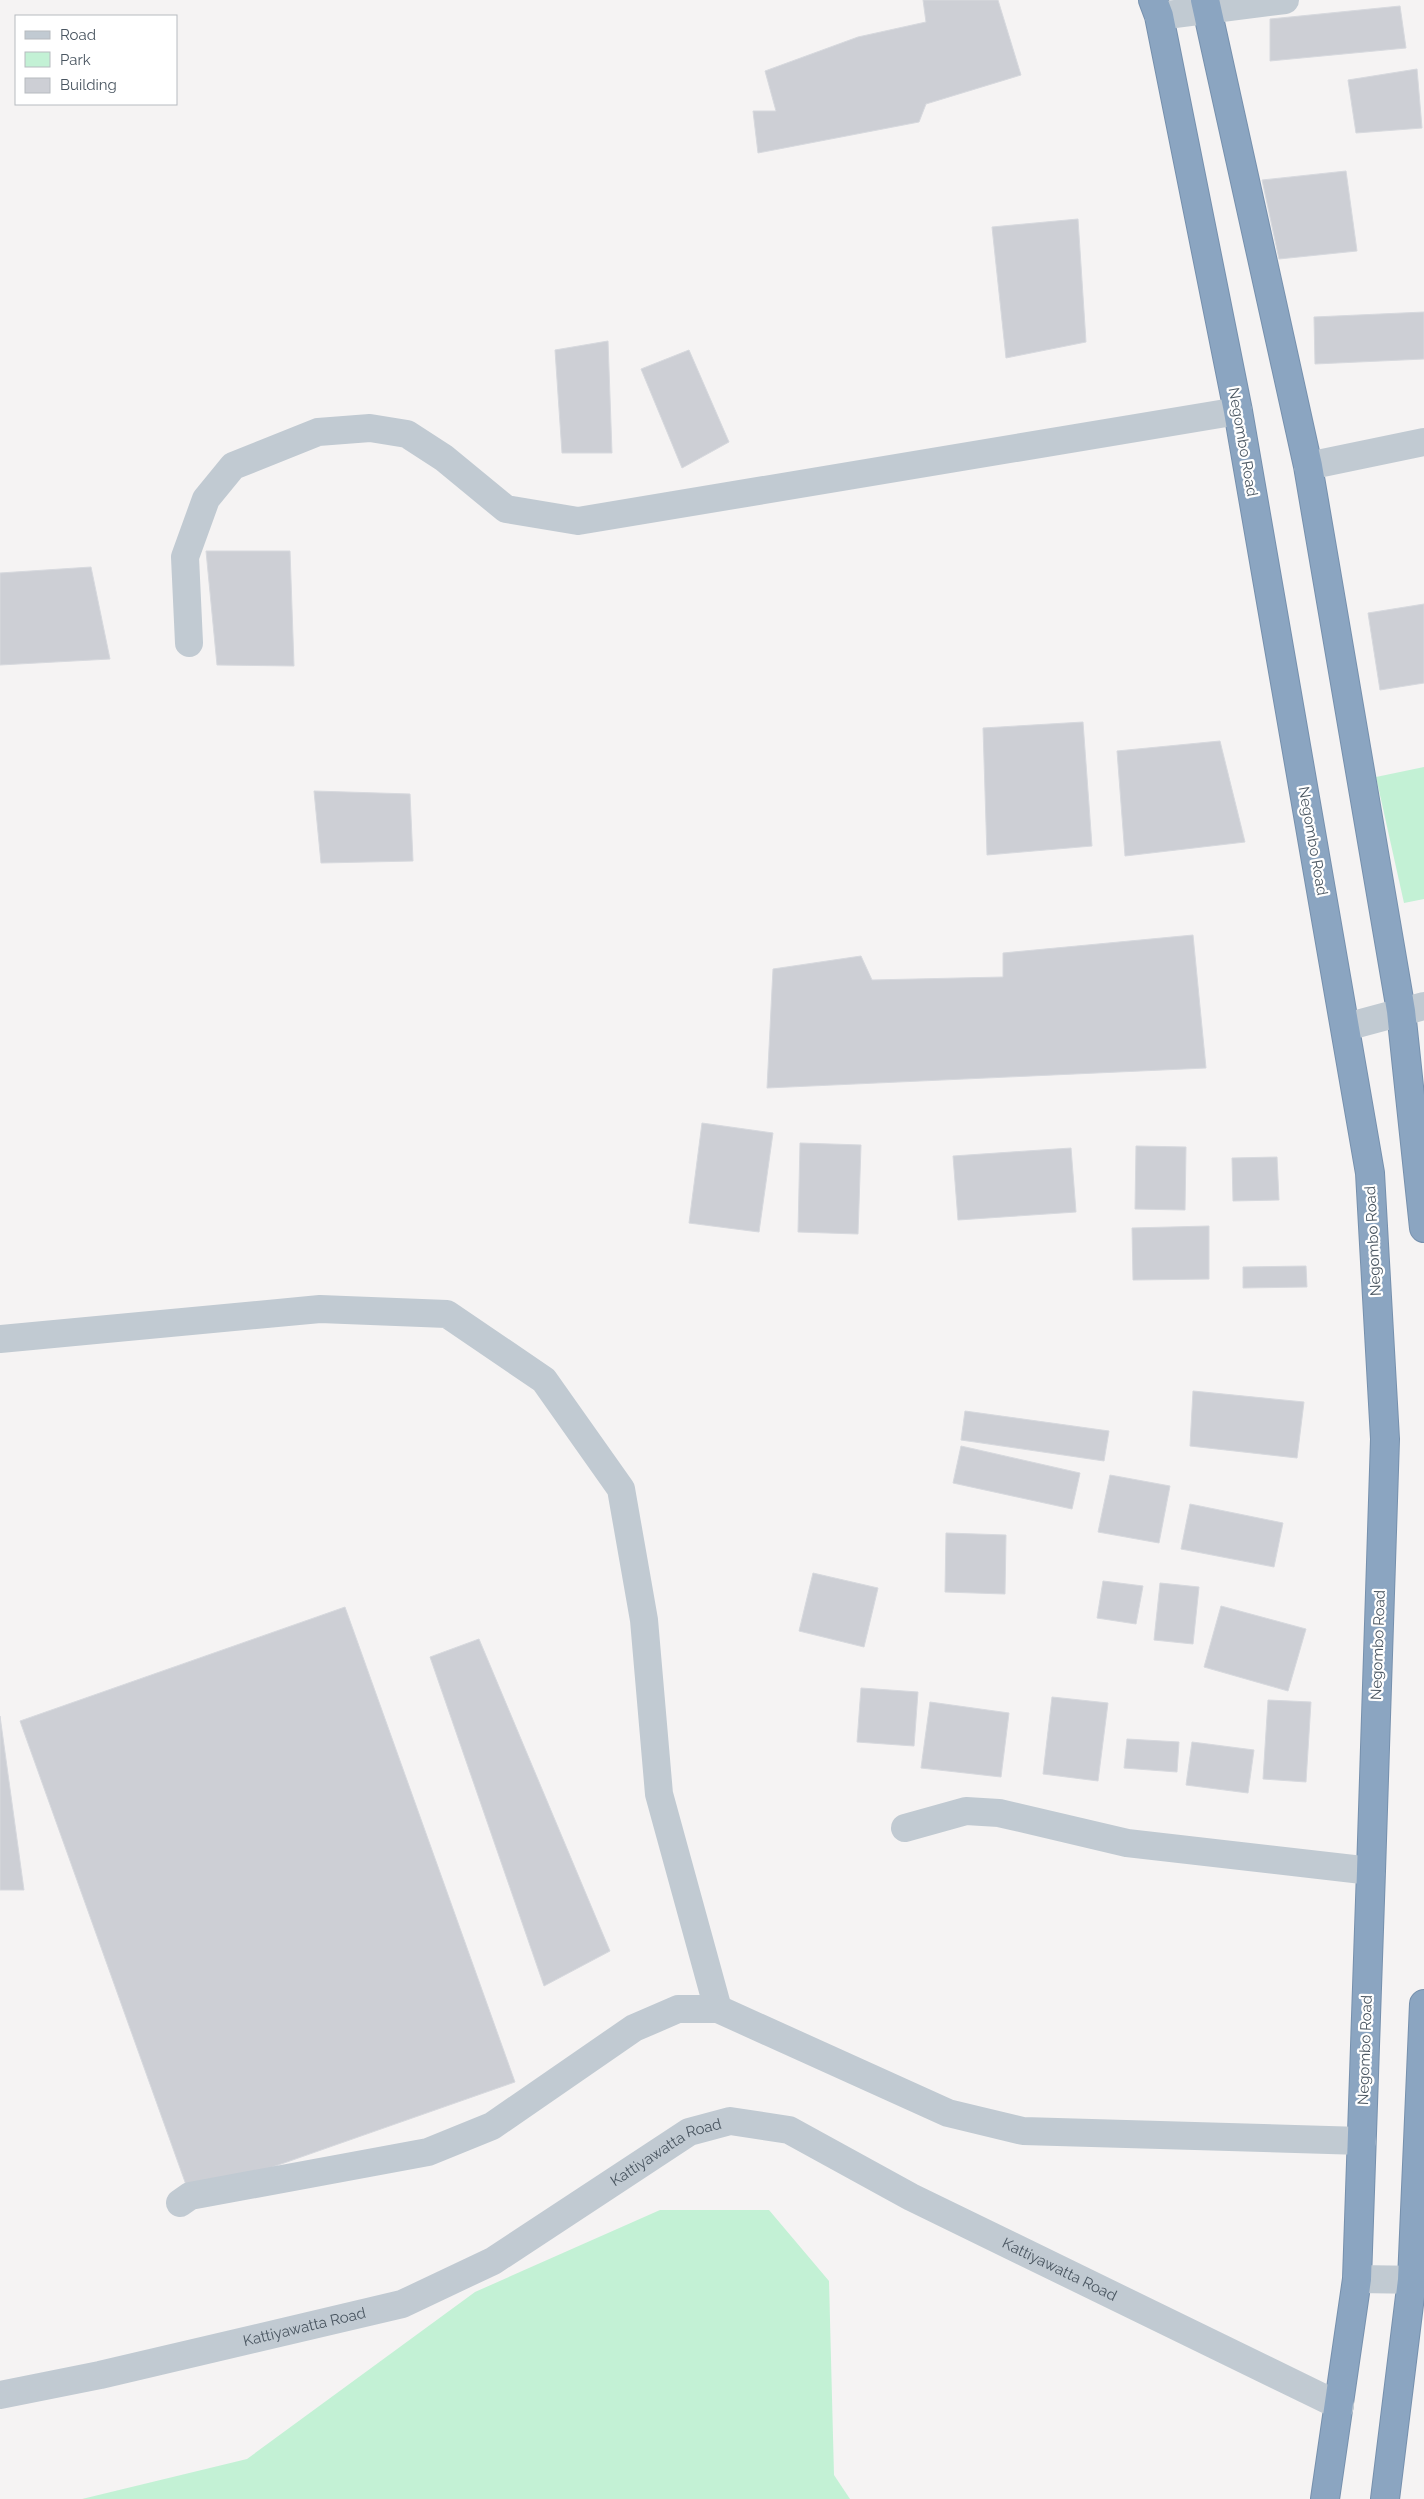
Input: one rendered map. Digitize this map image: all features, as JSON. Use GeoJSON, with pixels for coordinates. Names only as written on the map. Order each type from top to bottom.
{"type":"FeatureCollection","features":[{"type":"Feature","properties":{"kind":"highway"},"geometry":{"type":"LineString","coordinates":[[1206,4],[1308,466],[1412,1009],[1424,1228]]}},
{"type":"Feature","properties":{"kind":"highway","name":"Negombo Road"},"geometry":{"type":"LineString","coordinates":[[1156,8],[1238,410],[1370,1173],[1385,1439],[1362,2141],[1357,2279],[1325,2499]]}},
{"type":"Feature","properties":{"kind":"highway"},"geometry":{"type":"LineString","coordinates":[[1385,2499],[1418,2280],[1424,2004]]}},
{"type":"Feature","properties":{"kind":"street"},"geometry":{"type":"LineString","coordinates":[[1156,8],[1285,0]]}},
{"type":"Feature","properties":{"kind":"street"},"geometry":{"type":"LineString","coordinates":[[189,643],[185,557],[206,499],[233,466],[318,432],[370,428],[407,434],[444,458],[506,509],[578,521],[1238,410]]}},
{"type":"Feature","properties":{"kind":"street"},"geometry":{"type":"LineString","coordinates":[[1308,466],[1424,442]]}},
{"type":"Feature","properties":{"kind":"street"},"geometry":{"type":"LineString","coordinates":[[1346,1027],[1412,1009]]}},
{"type":"Feature","properties":{"kind":"street"},"geometry":{"type":"LineString","coordinates":[[0,1338],[320,1309],[447,1314],[544,1380],[620,1489],[644,1620],[659,1794],[718,2010]]}},
{"type":"Feature","properties":{"kind":"street"},"geometry":{"type":"LineString","coordinates":[[905,1828],[966,1811],[999,1813],[1127,1843],[1371,1871]]}},
{"type":"Feature","properties":{"kind":"street"},"geometry":{"type":"LineString","coordinates":[[180,2202],[190,2196],[428,2152],[492,2126],[634,2028],[678,2010],[718,2010],[948,2113],[1023,2131],[1362,2141]]}},
{"type":"Feature","properties":{"kind":"street","name":"Kattiyawatta Road"},"geometry":{"type":"LineString","coordinates":[[0,2395],[100,2375],[402,2304],[493,2261],[689,2132],[730,2121],[789,2130],[911,2197],[1340,2406]]}},
{"type":"Feature","properties":{"kind":"street"},"geometry":{"type":"LineString","coordinates":[[1357,2279],[1418,2280]]}},
{"type":"Feature","properties":{"kind":"green space"},"geometry":{"type":"Polygon","coordinates":[[[1424,767],[1424,899],[1404,903],[1376,777],[1424,767]]]}},
{"type":"Feature","properties":{"kind":"green space"},"geometry":{"type":"Polygon","coordinates":[[[660,2210],[769,2210],[829,2281],[834,2475],[850,2499],[82,2499],[247,2459],[475,2292],[660,2210]]]}},
{"type":"Feature","properties":{"kind":"building"},"geometry":{"type":"Polygon","coordinates":[[[923,0],[998,0],[1021,75],[926,104],[919,122],[758,153],[753,111],[776,111],[765,71],[858,37],[926,22],[923,0]]]}},
{"type":"Feature","properties":{"kind":"building"},"geometry":{"type":"Polygon","coordinates":[[[1400,6],[1406,48],[1270,61],[1270,19],[1400,6]]]}},
{"type":"Feature","properties":{"kind":"building"},"geometry":{"type":"Polygon","coordinates":[[[1417,69],[1422,128],[1356,133],[1348,80],[1417,69]]]}},
{"type":"Feature","properties":{"kind":"building"},"geometry":{"type":"Polygon","coordinates":[[[1346,171],[1357,251],[1279,259],[1262,180],[1346,171]]]}},
{"type":"Feature","properties":{"kind":"building"},"geometry":{"type":"Polygon","coordinates":[[[1078,219],[1086,342],[1006,358],[992,227],[1078,219]]]}},
{"type":"Feature","properties":{"kind":"building"},"geometry":{"type":"Polygon","coordinates":[[[1424,312],[1424,359],[1315,364],[1314,317],[1424,312]]]}},
{"type":"Feature","properties":{"kind":"building"},"geometry":{"type":"Polygon","coordinates":[[[608,341],[612,453],[562,453],[555,350],[608,341]]]}},
{"type":"Feature","properties":{"kind":"building"},"geometry":{"type":"Polygon","coordinates":[[[689,350],[729,442],[682,468],[641,369],[689,350]]]}},
{"type":"Feature","properties":{"kind":"building"},"geometry":{"type":"Polygon","coordinates":[[[206,551],[290,551],[294,666],[217,665],[206,551]]]}},
{"type":"Feature","properties":{"kind":"building"},"geometry":{"type":"Polygon","coordinates":[[[91,567],[110,659],[0,665],[0,573],[91,567]]]}},
{"type":"Feature","properties":{"kind":"building"},"geometry":{"type":"Polygon","coordinates":[[[1424,604],[1424,683],[1380,690],[1368,613],[1424,604]]]}},
{"type":"Feature","properties":{"kind":"building"},"geometry":{"type":"Polygon","coordinates":[[[1083,722],[1092,846],[987,855],[983,728],[1083,722]]]}},
{"type":"Feature","properties":{"kind":"building"},"geometry":{"type":"Polygon","coordinates":[[[1220,741],[1245,842],[1125,856],[1117,751],[1220,741]]]}},
{"type":"Feature","properties":{"kind":"building"},"geometry":{"type":"Polygon","coordinates":[[[314,791],[410,794],[413,861],[321,863],[314,791]]]}},
{"type":"Feature","properties":{"kind":"building"},"geometry":{"type":"Polygon","coordinates":[[[1193,935],[1206,1068],[767,1088],[773,969],[861,956],[872,980],[1003,977],[1003,953],[1193,935]]]}},
{"type":"Feature","properties":{"kind":"building"},"geometry":{"type":"Polygon","coordinates":[[[702,1123],[773,1133],[759,1232],[689,1223],[702,1123]]]}},
{"type":"Feature","properties":{"kind":"building"},"geometry":{"type":"Polygon","coordinates":[[[800,1143],[861,1145],[858,1234],[798,1232],[800,1143]]]}},
{"type":"Feature","properties":{"kind":"building"},"geometry":{"type":"Polygon","coordinates":[[[1136,1146],[1186,1147],[1185,1210],[1135,1209],[1136,1146]]]}},
{"type":"Feature","properties":{"kind":"building"},"geometry":{"type":"Polygon","coordinates":[[[1071,1148],[1076,1212],[958,1220],[953,1156],[1071,1148]]]}},
{"type":"Feature","properties":{"kind":"building"},"geometry":{"type":"Polygon","coordinates":[[[1277,1157],[1279,1200],[1233,1201],[1232,1158],[1277,1157]]]}},
{"type":"Feature","properties":{"kind":"building"},"geometry":{"type":"Polygon","coordinates":[[[1209,1226],[1209,1279],[1133,1280],[1132,1228],[1209,1226]]]}},
{"type":"Feature","properties":{"kind":"building"},"geometry":{"type":"Polygon","coordinates":[[[1306,1266],[1307,1287],[1243,1288],[1243,1267],[1306,1266]]]}},
{"type":"Feature","properties":{"kind":"building"},"geometry":{"type":"Polygon","coordinates":[[[1193,1391],[1304,1402],[1297,1458],[1190,1446],[1193,1391]]]}},
{"type":"Feature","properties":{"kind":"building"},"geometry":{"type":"Polygon","coordinates":[[[965,1411],[1109,1431],[1104,1461],[961,1440],[965,1411]]]}},
{"type":"Feature","properties":{"kind":"building"},"geometry":{"type":"Polygon","coordinates":[[[961,1446],[1080,1473],[1072,1509],[953,1483],[961,1446]]]}},
{"type":"Feature","properties":{"kind":"building"},"geometry":{"type":"Polygon","coordinates":[[[1110,1475],[1170,1486],[1159,1543],[1098,1532],[1110,1475]]]}},
{"type":"Feature","properties":{"kind":"building"},"geometry":{"type":"Polygon","coordinates":[[[1190,1504],[1283,1523],[1274,1567],[1181,1549],[1190,1504]]]}},
{"type":"Feature","properties":{"kind":"building"},"geometry":{"type":"Polygon","coordinates":[[[946,1533],[1006,1535],[1005,1594],[945,1592],[946,1533]]]}},
{"type":"Feature","properties":{"kind":"building"},"geometry":{"type":"Polygon","coordinates":[[[813,1573],[878,1588],[864,1647],[799,1631],[813,1573]]]}},
{"type":"Feature","properties":{"kind":"building"},"geometry":{"type":"Polygon","coordinates":[[[1103,1581],[1143,1586],[1136,1624],[1097,1618],[1103,1581]]]}},
{"type":"Feature","properties":{"kind":"building"},"geometry":{"type":"Polygon","coordinates":[[[1160,1583],[1199,1587],[1193,1644],[1154,1640],[1160,1583]]]}},
{"type":"Feature","properties":{"kind":"building"},"geometry":{"type":"Polygon","coordinates":[[[1221,1606],[1306,1629],[1288,1691],[1204,1667],[1221,1606]]]}},
{"type":"Feature","properties":{"kind":"building"},"geometry":{"type":"Polygon","coordinates":[[[345,1607],[515,2082],[190,2196],[20,1721],[345,1607]]]}},
{"type":"Feature","properties":{"kind":"building"},"geometry":{"type":"Polygon","coordinates":[[[479,1639],[610,1951],[544,1986],[430,1657],[479,1639]]]}},
{"type":"Feature","properties":{"kind":"building"},"geometry":{"type":"Polygon","coordinates":[[[861,1688],[918,1692],[914,1746],[857,1742],[861,1688]]]}},
{"type":"Feature","properties":{"kind":"building"},"geometry":{"type":"Polygon","coordinates":[[[1052,1697],[1108,1703],[1098,1781],[1043,1774],[1052,1697]]]}},
{"type":"Feature","properties":{"kind":"building"},"geometry":{"type":"Polygon","coordinates":[[[1268,1700],[1311,1702],[1306,1782],[1263,1779],[1268,1700]]]}},
{"type":"Feature","properties":{"kind":"building"},"geometry":{"type":"Polygon","coordinates":[[[930,1702],[1009,1713],[1001,1777],[921,1768],[930,1702]]]}},
{"type":"Feature","properties":{"kind":"building"},"geometry":{"type":"Polygon","coordinates":[[[0,1716],[24,1890],[0,1890],[0,1716]]]}},
{"type":"Feature","properties":{"kind":"building"},"geometry":{"type":"Polygon","coordinates":[[[1127,1739],[1179,1742],[1177,1772],[1124,1768],[1127,1739]]]}},
{"type":"Feature","properties":{"kind":"building"},"geometry":{"type":"Polygon","coordinates":[[[1192,1742],[1254,1750],[1248,1793],[1186,1785],[1192,1742]]]}}]}
